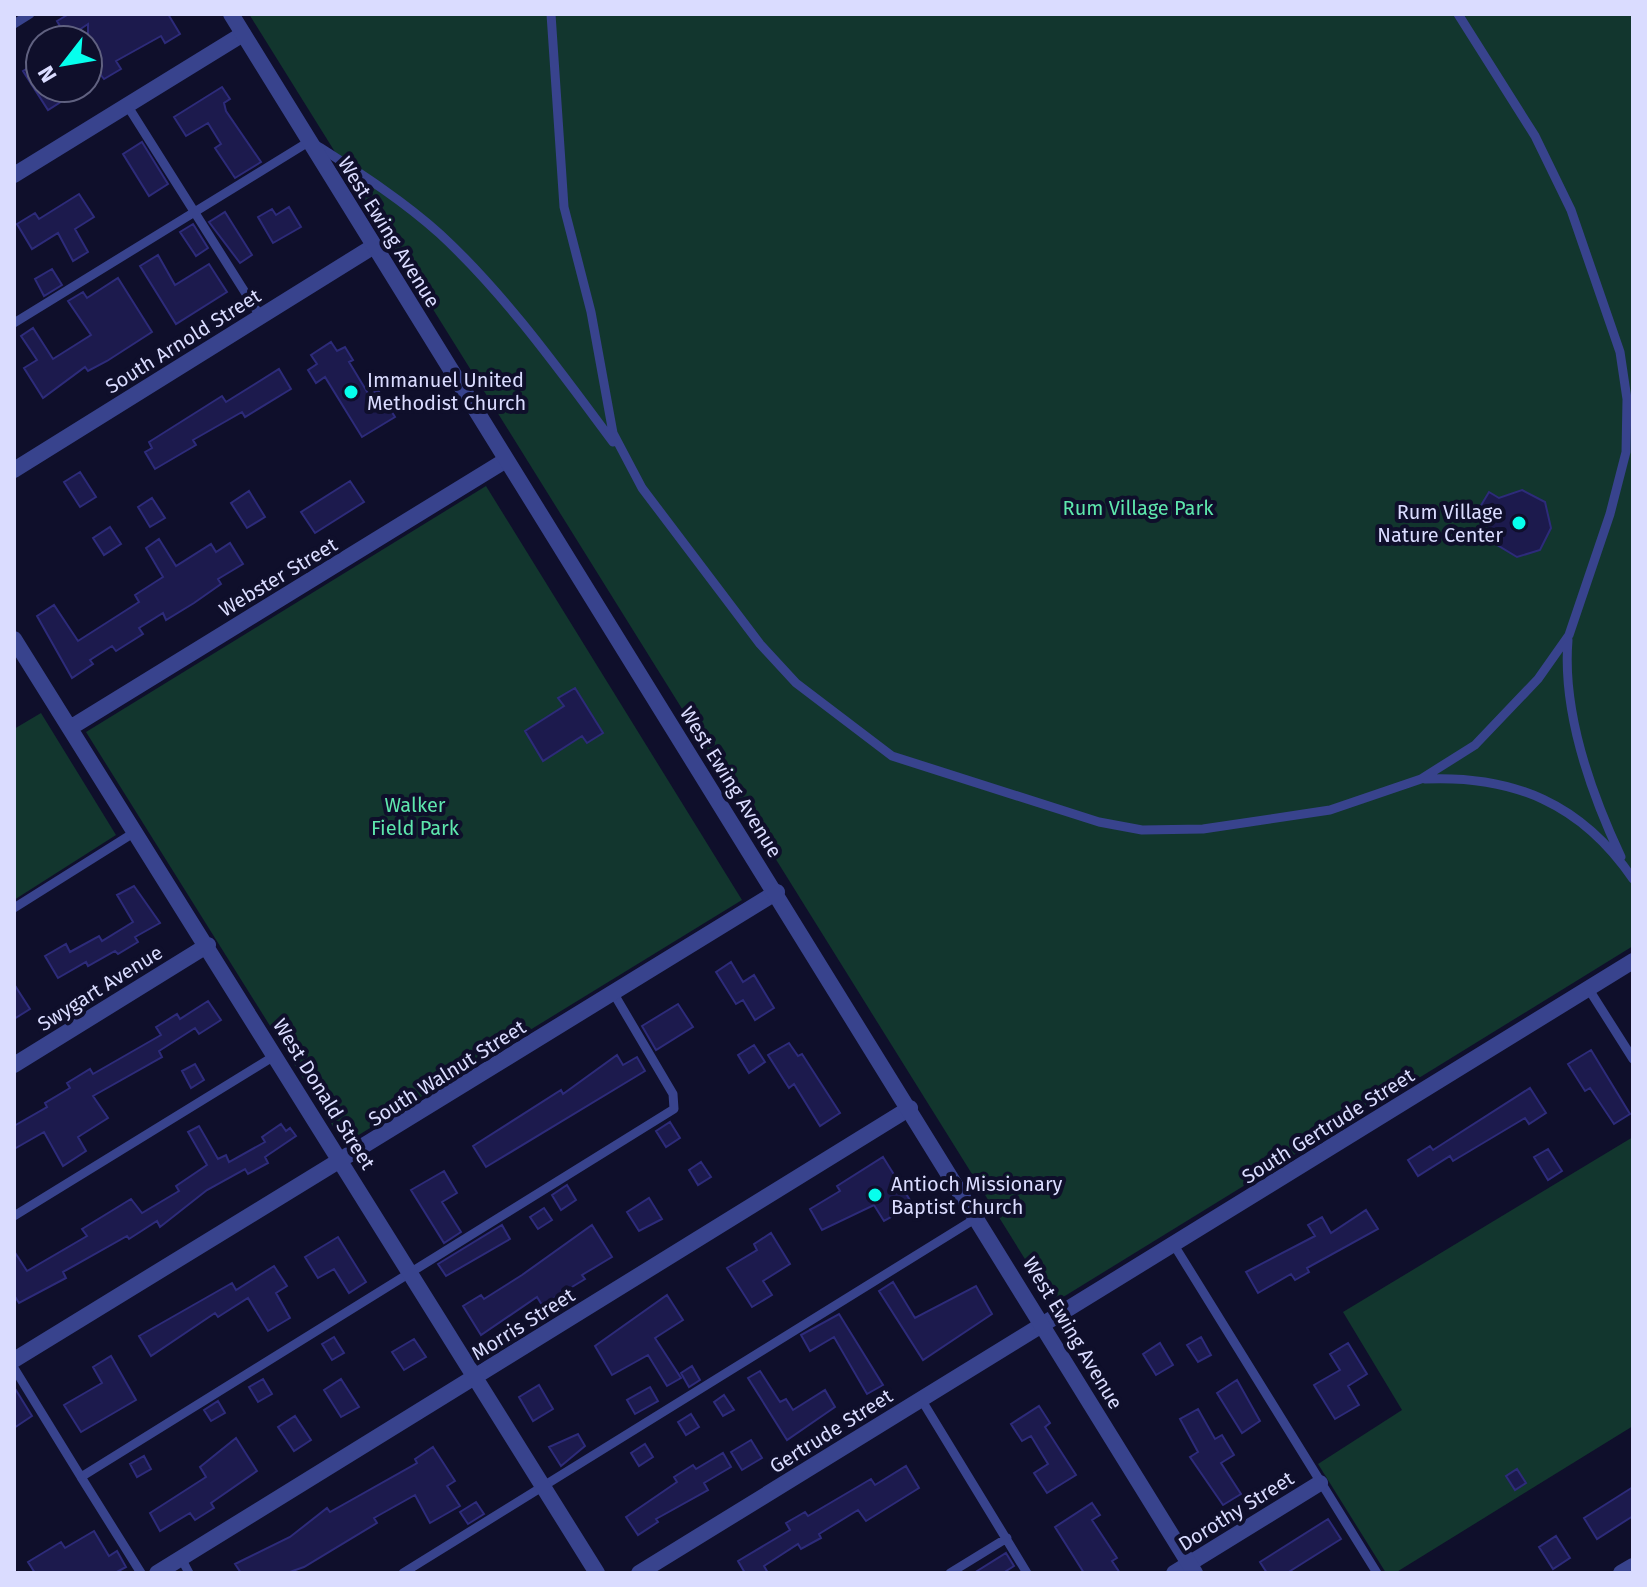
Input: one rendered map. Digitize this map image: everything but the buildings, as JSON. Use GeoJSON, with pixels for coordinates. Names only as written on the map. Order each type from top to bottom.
{"type":"FeatureCollection","features":[{"type":"Feature","properties":{"kind":"street","name":"West Ewing Avenue"},"geometry":{"type":"LineString","coordinates":[[231,14],[978,1217],[1192,1568]]}},
{"type":"Feature","properties":{"kind":"street"},"geometry":{"type":"LineString","coordinates":[[14,175],[243,34]]}},
{"type":"Feature","properties":{"kind":"street","name":"South Arnold Street"},"geometry":{"type":"LineString","coordinates":[[14,470],[374,246]]}},
{"type":"Feature","properties":{"kind":"street","name":"Webster Street"},"geometry":{"type":"LineString","coordinates":[[70,728],[506,460]]}},
{"type":"Feature","properties":{"kind":"street","name":"West Donald Street"},"geometry":{"type":"LineString","coordinates":[[14,639],[208,945],[597,1573]]}},
{"type":"Feature","properties":{"kind":"street","name":"South Walnut Street"},"geometry":{"type":"LineString","coordinates":[[14,1360],[777,892]]}},
{"type":"Feature","properties":{"kind":"street","name":"Swygart Avenue"},"geometry":{"type":"LineString","coordinates":[[14,1065],[208,945]]}},
{"type":"Feature","properties":{"kind":"street","name":"South Gertrude Street"},"geometry":{"type":"LineString","coordinates":[[1044,1324],[1633,961]]}},
{"type":"Feature","properties":{"kind":"street","name":"Morris Street"},"geometry":{"type":"LineString","coordinates":[[157,1573],[185,1566],[476,1376],[910,1108]]}},
{"type":"Feature","properties":{"kind":"street","name":"Gertrude Street"},"geometry":{"type":"LineString","coordinates":[[639,1573],[1044,1324]]}},
{"type":"Feature","properties":{"kind":"street","name":"Dorothy Street"},"geometry":{"type":"LineString","coordinates":[[1174,1573],[1192,1568],[1320,1483]]}},
{"type":"Feature","properties":{"kind":"street"},"geometry":{"type":"LineString","coordinates":[[1621,1573],[1633,1566]]}},
{"type":"Feature","properties":{"kind":"lane"},"geometry":{"type":"LineString","coordinates":[[14,24],[30,14]]}},
{"type":"Feature","properties":{"kind":"lane"},"geometry":{"type":"LineString","coordinates":[[551,14],[564,207],[620,451]]}},
{"type":"Feature","properties":{"kind":"lane"},"geometry":{"type":"LineString","coordinates":[[14,323],[310,141],[381,186],[440,235],[566,378],[620,451],[671,529],[760,644],[796,683],[892,756],[1099,822],[1142,830],[1203,829],[1330,810],[1421,779],[1475,745],[1538,679],[1569,635],[1623,470],[1627,399],[1620,352],[1571,210],[1552,168],[1458,14]]}},
{"type":"Feature","properties":{"kind":"lane"},"geometry":{"type":"LineString","coordinates":[[127,105],[260,316]]}},
{"type":"Feature","properties":{"kind":"lane"},"geometry":{"type":"LineString","coordinates":[[1569,635],[1569,675],[1584,755],[1599,810],[1630,875]]}},
{"type":"Feature","properties":{"kind":"lane"},"geometry":{"type":"LineString","coordinates":[[1421,779],[1465,778],[1523,789],[1561,808],[1588,828],[1630,875]]}},
{"type":"Feature","properties":{"kind":"lane"},"geometry":{"type":"LineString","coordinates":[[14,908],[135,832]]}},
{"type":"Feature","properties":{"kind":"lane"},"geometry":{"type":"LineString","coordinates":[[1588,988],[1633,1059]]}},
{"type":"Feature","properties":{"kind":"lane"},"geometry":{"type":"LineString","coordinates":[[81,1477],[410,1270],[674,1109],[673,1094],[614,994]]}},
{"type":"Feature","properties":{"kind":"lane"},"geometry":{"type":"LineString","coordinates":[[14,1216],[276,1055]]}},
{"type":"Feature","properties":{"kind":"lane"},"geometry":{"type":"LineString","coordinates":[[403,1573],[978,1217]]}},
{"type":"Feature","properties":{"kind":"lane"},"geometry":{"type":"LineString","coordinates":[[1174,1245],[1377,1573]]}},
{"type":"Feature","properties":{"kind":"lane"},"geometry":{"type":"LineString","coordinates":[[14,1368],[141,1573]]}},
{"type":"Feature","properties":{"kind":"lane"},"geometry":{"type":"LineString","coordinates":[[921,1399],[1027,1573]]}},
{"type":"Feature","properties":{"kind":"lane"},"geometry":{"type":"LineString","coordinates":[[950,1573],[1007,1538]]}},
{"type":"Feature","properties":{"kind":"green space","name":"Rum Village Park"},"geometry":{"type":"Polygon","coordinates":[[[249,14],[1633,14],[1633,946],[1060,1299],[1048,1296],[249,14]]]}},
{"type":"Feature","properties":{"kind":"green space","name":"Walker Field Park"},"geometry":{"type":"Polygon","coordinates":[[[486,486],[742,900],[344,1144],[86,732],[486,486]]]}},
{"type":"Feature","properties":{"kind":"green space"},"geometry":{"type":"Polygon","coordinates":[[[41,713],[116,835],[14,900],[14,729],[41,713]]]}},
{"type":"Feature","properties":{"kind":"green space"},"geometry":{"type":"Polygon","coordinates":[[[1633,1137],[1633,1426],[1395,1573],[1386,1573],[1318,1464],[1402,1410],[1343,1312],[1633,1137]]]}},
{"type":"Feature","properties":{"kind":"place","name":"Immanuel United Methodist Church"},"geometry":{"type":"Point","coordinates":[351,392]}},
{"type":"Feature","properties":{"kind":"place","name":"Rum Village Nature Center"},"geometry":{"type":"Point","coordinates":[1519,523]}},
{"type":"Feature","properties":{"kind":"place","name":"Antioch Missionary Baptist Church"},"geometry":{"type":"Point","coordinates":[875,1195]}}]}
